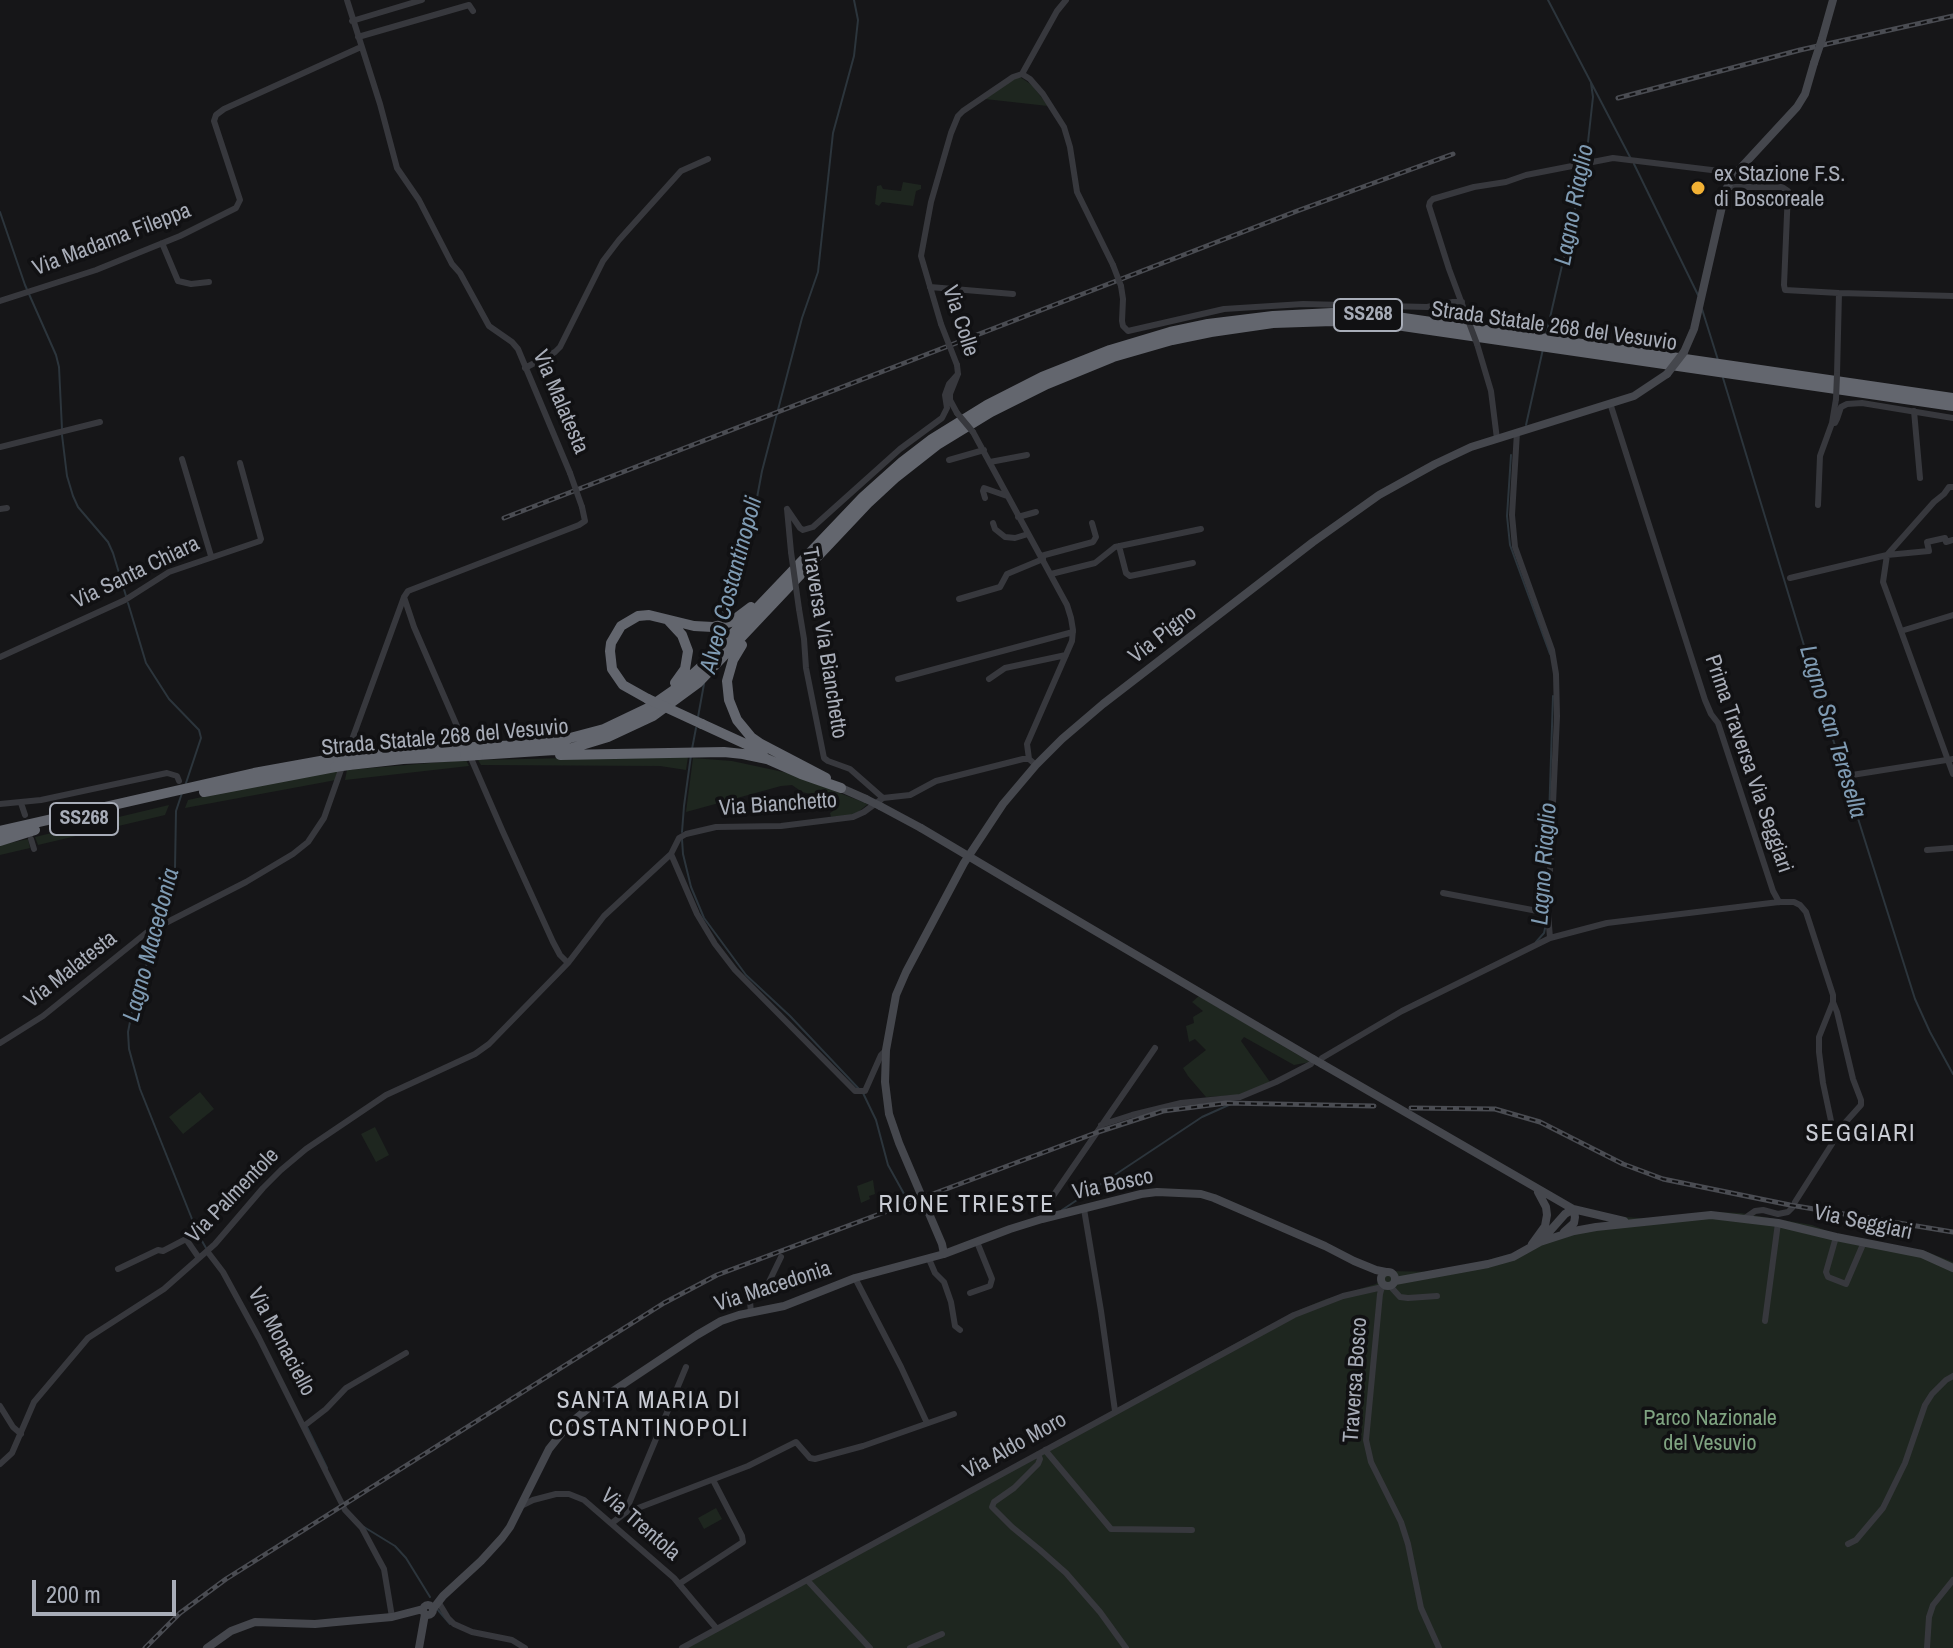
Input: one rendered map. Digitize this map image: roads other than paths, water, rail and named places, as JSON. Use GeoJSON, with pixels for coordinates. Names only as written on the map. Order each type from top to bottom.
{"type":"FeatureCollection","features":[{"type":"Feature","properties":{"kind":"highway","name":"Strada Statale 268 del Vesuvio"},"geometry":{"type":"LineString","coordinates":[[476,751],[515,753],[572,748],[608,737],[653,716],[698,683],[717,652],[847,513],[890,472],[932,439],[1042,377],[1110,350],[1170,332],[1221,322],[1300,314],[1390,316],[1953,398]]}},
{"type":"Feature","properties":{"kind":"highway","name":"Strada Statale 268 del Vesuvio"},"geometry":{"type":"LineString","coordinates":[[0,839],[33,834],[169,797],[336,762],[476,751],[554,741],[604,729],[648,708],[706,668],[868,503],[907,468],[954,434],[1047,384],[1113,357],[1172,340],[1249,326],[1302,322],[1333,321],[1417,328],[1953,406]]}},
{"type":"Feature","properties":{"kind":"highway"},"geometry":{"type":"LineString","coordinates":[[813,560],[737,653],[729,670],[727,690],[737,720],[751,737],[841,788]]}},
{"type":"Feature","properties":{"kind":"highway"},"geometry":{"type":"LineString","coordinates":[[799,564],[745,613],[718,626],[694,626],[649,615],[629,620],[621,626],[611,643],[610,660],[617,678],[630,690],[841,788]]}},
{"type":"Feature","properties":{"kind":"highway"},"geometry":{"type":"LineString","coordinates":[[604,729],[660,696],[681,677],[687,660],[686,643],[677,628],[665,618]]}},
{"type":"Feature","properties":{"kind":"highway"},"geometry":{"type":"LineString","coordinates":[[515,753],[724,752],[758,756],[841,788]]}},
{"type":"Feature","properties":{"kind":"highway","name":"Strada Statale 268 del Vesuvio"},"geometry":{"type":"LineString","coordinates":[[0,831],[169,797]]}},
{"type":"Feature","properties":{"kind":"highway","name":"SS268"},"geometry":{"type":"LineString","coordinates":[[0,822],[20,823],[88,811]]}},
{"type":"Feature","properties":{"kind":"main road","name":"Via Pigno"},"geometry":{"type":"LineString","coordinates":[[944,1254],[889,1114],[885,1082],[886,1050],[896,995],[906,972],[984,830],[1033,762],[1108,700],[1354,511],[1471,447],[1634,396],[1667,374],[1690,340],[1727,187],[1805,94],[1833,0]]}},
{"type":"Feature","properties":{"kind":"main road"},"geometry":{"type":"LineString","coordinates":[[841,788],[882,802],[1017,885],[1573,1209],[1574,1223],[1561,1234]]}},
{"type":"Feature","properties":{"kind":"main road"},"geometry":{"type":"LineString","coordinates":[[1526,1250],[1545,1226],[1547,1215],[1546,1207],[1535,1189]]}},
{"type":"Feature","properties":{"kind":"main road","name":"Via Bosco"},"geometry":{"type":"LineString","coordinates":[[944,1254],[1042,1219],[1157,1192],[1201,1194],[1214,1198],[1383,1282],[1488,1264],[1561,1234],[1596,1227],[1711,1215],[1763,1221]]}},
{"type":"Feature","properties":{"kind":"main road","name":"Via Bosco"},"geometry":{"type":"LineString","coordinates":[[1540,1242],[1573,1209],[1637,1223]]}},
{"type":"Feature","properties":{"kind":"main road","name":"Via Seggiari"},"geometry":{"type":"LineString","coordinates":[[1763,1221],[1922,1254],[1953,1268]]}},
{"type":"Feature","properties":{"kind":"main road","name":"Via Macedonia"},"geometry":{"type":"LineString","coordinates":[[207,1648],[231,1631],[255,1622],[315,1624],[392,1617],[432,1607],[502,1538],[555,1439],[584,1410],[721,1321],[784,1306],[855,1278],[944,1254]]}},
{"type":"Feature","properties":{"kind":"main road"},"geometry":{"type":"LineString","coordinates":[[420,1646],[432,1607]]}},
{"type":"Feature","properties":{"kind":"street"},"geometry":{"type":"LineString","coordinates":[[347,0],[361,47]]}},
{"type":"Feature","properties":{"kind":"street"},"geometry":{"type":"LineString","coordinates":[[352,21],[422,0]]}},
{"type":"Feature","properties":{"kind":"street"},"geometry":{"type":"LineString","coordinates":[[1066,0],[1022,74],[1043,94],[1064,127],[1077,192],[1121,286],[1122,321],[1126,329],[1132,331],[1224,309],[1258,306],[1352,304],[1427,307],[1462,302]]}},
{"type":"Feature","properties":{"kind":"street"},"geometry":{"type":"LineString","coordinates":[[358,37],[469,5],[473,11]]}},
{"type":"Feature","properties":{"kind":"street","name":"Via Malatesta"},"geometry":{"type":"LineString","coordinates":[[0,1043],[43,1016],[146,933],[253,878],[308,842],[321,823],[333,793],[408,591],[585,521],[570,473],[516,345],[489,326],[419,200],[397,168],[361,47]]}},
{"type":"Feature","properties":{"kind":"street","name":"Via Madama Fileppa"},"geometry":{"type":"LineString","coordinates":[[0,301],[96,270],[236,208],[240,200],[214,121],[216,115],[361,47]]}},
{"type":"Feature","properties":{"kind":"street","name":"Via Colle"},"geometry":{"type":"LineString","coordinates":[[1022,74],[963,111],[953,127],[934,191],[921,250],[922,262],[957,365],[958,374],[950,400],[984,450],[1051,574],[1067,605],[1073,632]]}},
{"type":"Feature","properties":{"kind":"street"},"geometry":{"type":"LineString","coordinates":[[1497,439],[1491,391],[1443,251],[1430,202],[1440,196],[1474,187],[1613,158],[1736,173]]}},
{"type":"Feature","properties":{"kind":"street"},"geometry":{"type":"LineString","coordinates":[[525,368],[560,347],[603,261],[619,240],[681,171],[708,159]]}},
{"type":"Feature","properties":{"kind":"street"},"geometry":{"type":"LineString","coordinates":[[1727,187],[1782,187],[1788,191],[1785,290],[1953,296]]}},
{"type":"Feature","properties":{"kind":"street"},"geometry":{"type":"LineString","coordinates":[[162,243],[178,281],[191,284],[209,282]]}},
{"type":"Feature","properties":{"kind":"street"},"geometry":{"type":"LineString","coordinates":[[930,287],[1013,294]]}},
{"type":"Feature","properties":{"kind":"street"},"geometry":{"type":"LineString","coordinates":[[1818,505],[1820,456],[1832,423],[1836,399],[1839,293]]}},
{"type":"Feature","properties":{"kind":"street","name":"Traversa Via Bianchetto"},"geometry":{"type":"LineString","coordinates":[[882,802],[850,769],[822,757],[806,668],[787,509],[800,528],[813,527],[900,449],[942,418],[947,408],[945,395],[949,384],[958,374]]}},
{"type":"Feature","properties":{"kind":"street","name":"Prima Traversa Via Seggiari"},"geometry":{"type":"LineString","coordinates":[[1610,403],[1705,700],[1718,723],[1773,891],[1779,902],[1794,902],[1806,912],[1833,1002]]}},
{"type":"Feature","properties":{"kind":"street"},"geometry":{"type":"LineString","coordinates":[[1832,423],[1835,423],[1841,407],[1847,404],[1871,404],[1953,418]]}},
{"type":"Feature","properties":{"kind":"street"},"geometry":{"type":"LineString","coordinates":[[1914,411],[1920,478]]}},
{"type":"Feature","properties":{"kind":"street"},"geometry":{"type":"LineString","coordinates":[[0,447],[100,422]]}},
{"type":"Feature","properties":{"kind":"street"},"geometry":{"type":"LineString","coordinates":[[1517,432],[1512,515],[1515,547],[1552,650],[1556,674],[1557,716],[1548,913],[1550,938]]}},
{"type":"Feature","properties":{"kind":"street"},"geometry":{"type":"LineString","coordinates":[[949,460],[984,450]]}},
{"type":"Feature","properties":{"kind":"street"},"geometry":{"type":"LineString","coordinates":[[990,462],[1027,455]]}},
{"type":"Feature","properties":{"kind":"street"},"geometry":{"type":"LineString","coordinates":[[182,459],[211,556]]}},
{"type":"Feature","properties":{"kind":"street","name":"Via Santa Chiara"},"geometry":{"type":"LineString","coordinates":[[0,657],[125,600],[169,572],[261,539],[240,463]]}},
{"type":"Feature","properties":{"kind":"street"},"geometry":{"type":"LineString","coordinates":[[1953,487],[1949,487],[1929,506],[1887,555],[1883,582],[1953,774]]}},
{"type":"Feature","properties":{"kind":"street"},"geometry":{"type":"LineString","coordinates":[[985,498],[984,488],[1007,496]]}},
{"type":"Feature","properties":{"kind":"street"},"geometry":{"type":"LineString","coordinates":[[1018,517],[1036,512]]}},
{"type":"Feature","properties":{"kind":"street"},"geometry":{"type":"LineString","coordinates":[[993,523],[1005,537],[1028,534]]}},
{"type":"Feature","properties":{"kind":"street"},"geometry":{"type":"LineString","coordinates":[[959,599],[1000,587],[1007,574],[1042,558],[1093,542],[1096,537],[1092,523]]}},
{"type":"Feature","properties":{"kind":"street"},"geometry":{"type":"LineString","coordinates":[[1051,574],[1095,563],[1119,546],[1201,529]]}},
{"type":"Feature","properties":{"kind":"street"},"geometry":{"type":"LineString","coordinates":[[1790,578],[1887,555],[1929,551],[1927,542],[1945,538],[1946,542],[1953,540]]}},
{"type":"Feature","properties":{"kind":"street"},"geometry":{"type":"LineString","coordinates":[[1119,546],[1128,575],[1193,563]]}},
{"type":"Feature","properties":{"kind":"street"},"geometry":{"type":"LineString","coordinates":[[404,597],[414,627],[503,832],[553,942],[568,963]]}},
{"type":"Feature","properties":{"kind":"street"},"geometry":{"type":"LineString","coordinates":[[1901,631],[1953,615]]}},
{"type":"Feature","properties":{"kind":"street"},"geometry":{"type":"LineString","coordinates":[[1033,762],[1027,744],[1073,632]]}},
{"type":"Feature","properties":{"kind":"street"},"geometry":{"type":"LineString","coordinates":[[898,679],[1073,632]]}},
{"type":"Feature","properties":{"kind":"street"},"geometry":{"type":"LineString","coordinates":[[989,679],[1005,668],[1066,655]]}},
{"type":"Feature","properties":{"kind":"street"},"geometry":{"type":"LineString","coordinates":[[1852,775],[1950,760]]}},
{"type":"Feature","properties":{"kind":"street","name":"Via Bianchetto"},"geometry":{"type":"LineString","coordinates":[[568,963],[604,916],[671,854],[683,836],[716,827],[781,826],[853,817],[882,802],[910,795],[936,781],[1033,762]]}},
{"type":"Feature","properties":{"kind":"street"},"geometry":{"type":"LineString","coordinates":[[0,804],[21,803],[167,773],[177,776],[179,781]]}},
{"type":"Feature","properties":{"kind":"street"},"geometry":{"type":"LineString","coordinates":[[21,803],[25,815]]}},
{"type":"Feature","properties":{"kind":"street"},"geometry":{"type":"LineString","coordinates":[[33,834],[34,849]]}},
{"type":"Feature","properties":{"kind":"street"},"geometry":{"type":"LineString","coordinates":[[1927,850],[1953,848]]}},
{"type":"Feature","properties":{"kind":"street","name":"Via Pigno"},"geometry":{"type":"LineString","coordinates":[[671,854],[697,914],[735,970],[855,1091],[863,1094],[886,1050]]}},
{"type":"Feature","properties":{"kind":"street"},"geometry":{"type":"LineString","coordinates":[[1443,893],[1548,913]]}},
{"type":"Feature","properties":{"kind":"street"},"geometry":{"type":"LineString","coordinates":[[1101,1125],[1171,1105],[1240,1097],[1317,1061],[1402,1011],[1550,938],[1607,923],[1779,902]]}},
{"type":"Feature","properties":{"kind":"street","name":"Via Palmentole"},"geometry":{"type":"LineString","coordinates":[[0,1464],[12,1453],[34,1402],[88,1338],[164,1289],[207,1251],[296,1156],[386,1095],[482,1049],[568,963]]}},
{"type":"Feature","properties":{"kind":"street"},"geometry":{"type":"LineString","coordinates":[[1833,1002],[1819,1037],[1819,1052],[1834,1135]]}},
{"type":"Feature","properties":{"kind":"street"},"geometry":{"type":"LineString","coordinates":[[1745,1218],[1755,1211],[1788,1212],[1828,1151],[1834,1135],[1861,1105],[1833,1002]]}},
{"type":"Feature","properties":{"kind":"street"},"geometry":{"type":"LineString","coordinates":[[1042,1219],[1053,1196],[1155,1048]]}},
{"type":"Feature","properties":{"kind":"street"},"geometry":{"type":"LineString","coordinates":[[1084,1209],[1115,1411]]}},
{"type":"Feature","properties":{"kind":"street"},"geometry":{"type":"LineString","coordinates":[[1763,1221],[1770,1213]]}},
{"type":"Feature","properties":{"kind":"street"},"geometry":{"type":"LineString","coordinates":[[1765,1321],[1778,1223]]}},
{"type":"Feature","properties":{"kind":"street"},"geometry":{"type":"LineString","coordinates":[[1836,1237],[1826,1272],[1828,1277],[1846,1284],[1864,1242]]}},
{"type":"Feature","properties":{"kind":"street"},"geometry":{"type":"LineString","coordinates":[[118,1269],[187,1239],[199,1258]]}},
{"type":"Feature","properties":{"kind":"street"},"geometry":{"type":"LineString","coordinates":[[970,1293],[990,1286],[992,1279],[977,1242]]}},
{"type":"Feature","properties":{"kind":"street","name":"Via Monaciello"},"geometry":{"type":"LineString","coordinates":[[207,1251],[231,1286],[304,1426],[346,1388],[406,1353]]}},
{"type":"Feature","properties":{"kind":"street"},"geometry":{"type":"LineString","coordinates":[[751,1313],[750,1301],[766,1288],[781,1257]]}},
{"type":"Feature","properties":{"kind":"street"},"geometry":{"type":"LineString","coordinates":[[929,1259],[935,1273],[944,1282],[955,1326],[960,1330]]}},
{"type":"Feature","properties":{"kind":"street"},"geometry":{"type":"LineString","coordinates":[[855,1278],[927,1423]]}},
{"type":"Feature","properties":{"kind":"street"},"geometry":{"type":"LineString","coordinates":[[1383,1282],[1400,1297],[1437,1296]]}},
{"type":"Feature","properties":{"kind":"street","name":"Via Aldo Moro"},"geometry":{"type":"LineString","coordinates":[[682,1648],[1294,1315],[1383,1282]]}},
{"type":"Feature","properties":{"kind":"street","name":"Traversa Bosco"},"geometry":{"type":"LineString","coordinates":[[1383,1282],[1366,1435],[1368,1454],[1401,1522],[1413,1561],[1421,1608],[1439,1648]]}},
{"type":"Feature","properties":{"kind":"street"},"geometry":{"type":"LineString","coordinates":[[625,1513],[686,1367]]}},
{"type":"Feature","properties":{"kind":"street"},"geometry":{"type":"LineString","coordinates":[[1848,1544],[1856,1540],[1883,1508],[1905,1463],[1925,1405],[1932,1394],[1953,1376]]}},
{"type":"Feature","properties":{"kind":"street"},"geometry":{"type":"LineString","coordinates":[[0,1406],[21,1434]]}},
{"type":"Feature","properties":{"kind":"street"},"geometry":{"type":"LineString","coordinates":[[612,1523],[625,1513],[748,1466],[796,1442],[810,1458],[815,1459],[863,1446],[954,1414]]}},
{"type":"Feature","properties":{"kind":"street"},"geometry":{"type":"LineString","coordinates":[[304,1426],[345,1510],[364,1531],[384,1569],[392,1617]]}},
{"type":"Feature","properties":{"kind":"street"},"geometry":{"type":"LineString","coordinates":[[1045,1450],[1111,1529],[1192,1530]]}},
{"type":"Feature","properties":{"kind":"street"},"geometry":{"type":"LineString","coordinates":[[1038,1454],[1038,1464],[992,1507],[1066,1573],[1126,1648]]}},
{"type":"Feature","properties":{"kind":"street"},"geometry":{"type":"LineString","coordinates":[[679,1584],[743,1542],[713,1480]]}},
{"type":"Feature","properties":{"kind":"street","name":"Via Trentola"},"geometry":{"type":"LineString","coordinates":[[519,1507],[556,1494],[569,1494],[584,1500],[679,1584],[717,1629]]}},
{"type":"Feature","properties":{"kind":"street"},"geometry":{"type":"LineString","coordinates":[[807,1580],[870,1648]]}},
{"type":"Feature","properties":{"kind":"street"},"geometry":{"type":"LineString","coordinates":[[1927,1648],[1933,1605],[1953,1580]]}},
{"type":"Feature","properties":{"kind":"street"},"geometry":{"type":"LineString","coordinates":[[432,1607],[454,1624],[472,1632],[500,1636],[525,1648]]}},
{"type":"Feature","properties":{"kind":"street"},"geometry":{"type":"LineString","coordinates":[[910,1648],[942,1634]]}},
{"type":"Feature","properties":{"kind":"waterway","name":"Alveo Costantinopoli"},"geometry":{"type":"LineString","coordinates":[[720,620],[750,535],[762,471],[802,318],[818,272],[833,133],[854,56],[858,20],[854,0]]}},
{"type":"Feature","properties":{"kind":"waterway","name":"Lagno Riaglio"},"geometry":{"type":"LineString","coordinates":[[1548,0],[1631,159]]}},
{"type":"Feature","properties":{"kind":"waterway","name":"Lagno Riaglio"},"geometry":{"type":"LineString","coordinates":[[1586,160],[1593,97],[1591,83]]}},
{"type":"Feature","properties":{"kind":"waterway"},"geometry":{"type":"LineString","coordinates":[[1634,164],[1698,295]]}},
{"type":"Feature","properties":{"kind":"waterway","name":"Lagno Riaglio"},"geometry":{"type":"LineString","coordinates":[[1546,335],[1585,166]]}},
{"type":"Feature","properties":{"kind":"waterway","name":"Lagno Macedonia"},"geometry":{"type":"LineString","coordinates":[[0,212],[25,285],[56,355],[62,429]]}},
{"type":"Feature","properties":{"kind":"waterway"},"geometry":{"type":"LineString","coordinates":[[1702,309],[1718,360]]}},
{"type":"Feature","properties":{"kind":"waterway","name":"Lagno Riaglio"},"geometry":{"type":"LineString","coordinates":[[1526,425],[1543,349]]}},
{"type":"Feature","properties":{"kind":"waterway","name":"Lagno San Teresella"},"geometry":{"type":"LineString","coordinates":[[1723,378],[1915,999],[1953,1074]]}},
{"type":"Feature","properties":{"kind":"waterway","name":"Lagno Macedonia"},"geometry":{"type":"LineString","coordinates":[[62,435],[73,496],[78,507],[108,542],[126,596]]}},
{"type":"Feature","properties":{"kind":"waterway","name":"Lagno Riaglio"},"geometry":{"type":"LineString","coordinates":[[1511,455],[1507,516],[1510,545],[1550,654]]}},
{"type":"Feature","properties":{"kind":"waterway","name":"Lagno Macedonia"},"geometry":{"type":"LineString","coordinates":[[128,603],[146,663],[169,699],[199,730],[201,738],[186,783]]}},
{"type":"Feature","properties":{"kind":"waterway","name":"Alveo Costantinopoli"},"geometry":{"type":"LineString","coordinates":[[711,651],[717,630]]}},
{"type":"Feature","properties":{"kind":"waterway","name":"Alveo Costantinopoli"},"geometry":{"type":"LineString","coordinates":[[698,717],[704,684]]}},
{"type":"Feature","properties":{"kind":"waterway","name":"Lagno Riaglio"},"geometry":{"type":"LineString","coordinates":[[1549,818],[1553,696]]}},
{"type":"Feature","properties":{"kind":"waterway","name":"Alveo Costantinopoli"},"geometry":{"type":"LineString","coordinates":[[692,749],[696,728]]}},
{"type":"Feature","properties":{"kind":"waterway","name":"Alveo Costantinopoli"},"geometry":{"type":"LineString","coordinates":[[682,832],[691,755]]}},
{"type":"Feature","properties":{"kind":"waterway","name":"Lagno Macedonia"},"geometry":{"type":"LineString","coordinates":[[159,923],[175,868],[176,811],[182,793]]}},
{"type":"Feature","properties":{"kind":"waterway","name":"Alveo Costantinopoli"},"geometry":{"type":"LineString","coordinates":[[682,839],[691,887],[704,918],[746,975],[859,1089]]}},
{"type":"Feature","properties":{"kind":"waterway","name":"Lagno Riaglio"},"geometry":{"type":"LineString","coordinates":[[1536,942],[1544,933],[1546,924]]}},
{"type":"Feature","properties":{"kind":"waterway","name":"Lagno Macedonia"},"geometry":{"type":"LineString","coordinates":[[157,930],[132,1012],[129,1049],[140,1089],[206,1248]]}},
{"type":"Feature","properties":{"kind":"waterway","name":"Alveo Costantinopoli"},"geometry":{"type":"LineString","coordinates":[[863,1093],[876,1120],[888,1165],[908,1201]]}},
{"type":"Feature","properties":{"kind":"waterway","name":"Lagno Riaglio"},"geometry":{"type":"LineString","coordinates":[[1062,1210],[1202,1117],[1231,1104]]}},
{"type":"Feature","properties":{"kind":"waterway","name":"Lagno Macedonia"},"geometry":{"type":"LineString","coordinates":[[307,1427],[327,1468]]}},
{"type":"Feature","properties":{"kind":"waterway","name":"Lagno Macedonia"},"geometry":{"type":"LineString","coordinates":[[364,1527],[395,1546],[430,1597]]}},
{"type":"Feature","properties":{"kind":"waterway"},"geometry":{"type":"LineString","coordinates":[[438,1610],[450,1624]]}},
{"type":"Feature","properties":{"kind":"railway"},"geometry":{"type":"LineString","coordinates":[[1618,98],[1800,50],[1953,16]]}},
{"type":"Feature","properties":{"kind":"railway"},"geometry":{"type":"LineString","coordinates":[[504,518],[1297,211],[1453,154]]}},
{"type":"Feature","properties":{"kind":"railway"},"geometry":{"type":"LineString","coordinates":[[145,1648],[180,1613],[226,1579],[664,1303],[717,1275],[1098,1132],[1163,1111],[1226,1103],[1374,1106]]}},
{"type":"Feature","properties":{"kind":"railway"},"geometry":{"type":"LineString","coordinates":[[1411,1108],[1495,1109],[1540,1122],[1623,1164],[1663,1179],[1790,1205],[1953,1232]]}},
{"type":"Feature","properties":{"kind":"place","name":"ex Stazione F.S. di Boscoreale"},"geometry":{"type":"Point","coordinates":[1698,188]}},
{"type":"Feature","properties":{"kind":"district","name":"SEGGIARI"},"geometry":{"type":"Point","coordinates":[1861,1135]}},
{"type":"Feature","properties":{"kind":"district","name":"RIONE TRIESTE"},"geometry":{"type":"Point","coordinates":[967,1206]}},
{"type":"Feature","properties":{"kind":"district","name":"SANTA MARIA DI COSTANTINOPOLI"},"geometry":{"type":"Point","coordinates":[649,1416]}},
{"type":"Feature","properties":{"kind":"park label","name":"Parco Nazionale del Vesuvio"},"geometry":{"type":"Point","coordinates":[1710,1432]}}]}
